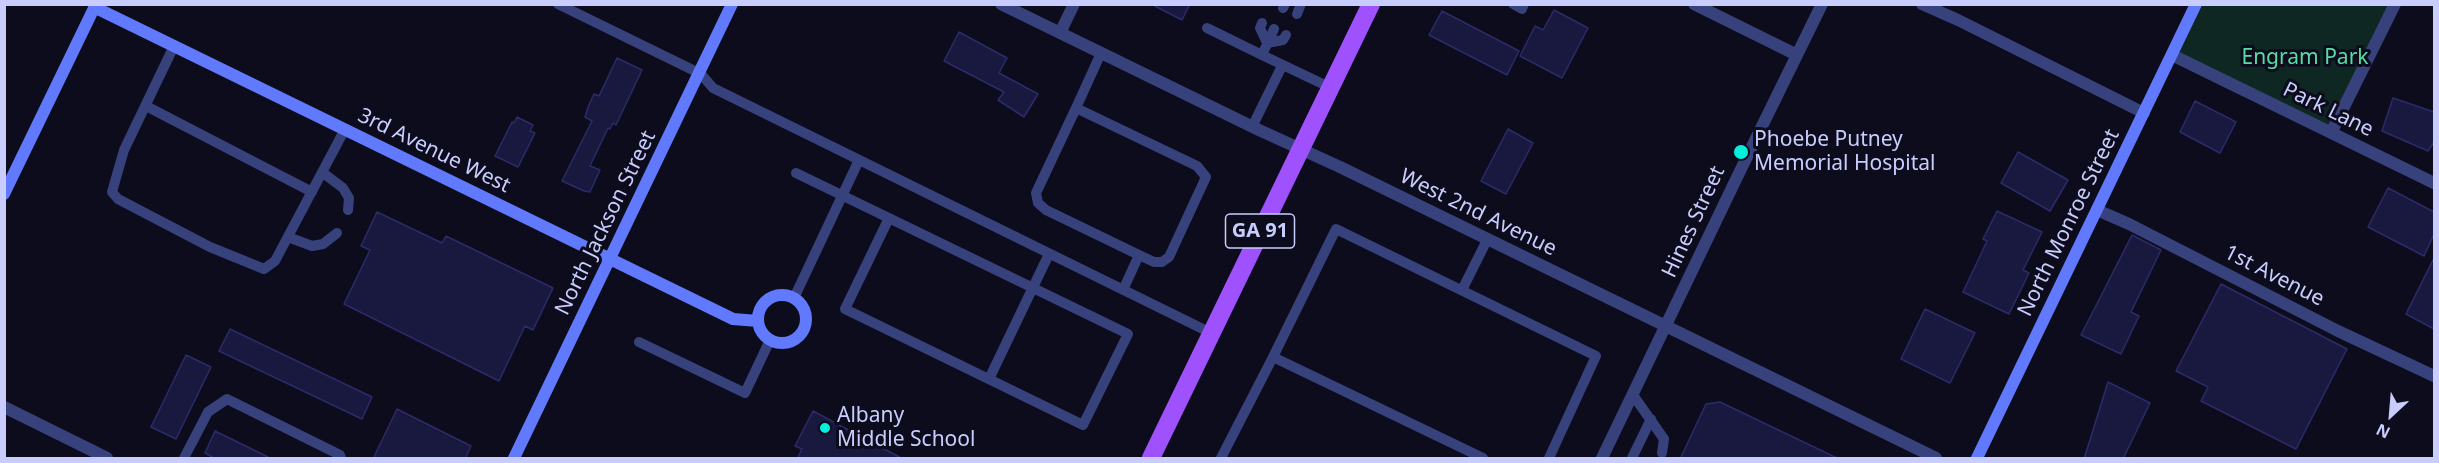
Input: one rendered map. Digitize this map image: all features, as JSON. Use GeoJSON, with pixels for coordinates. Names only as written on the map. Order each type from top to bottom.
{"type":"FeatureCollection","features":[{"type":"Feature","properties":{"kind":"main road","name":"GA 91"},"geometry":{"type":"LineString","coordinates":[[1151,459],[1371,4]]}},
{"type":"Feature","properties":{"kind":"street","name":"North Jackson Street"},"geometry":{"type":"LineString","coordinates":[[514,459],[701,74],[732,4]]}},
{"type":"Feature","properties":{"kind":"street","name":"West 2nd Avenue"},"geometry":{"type":"LineString","coordinates":[[1001,4],[1936,459]]}},
{"type":"Feature","properties":{"kind":"street"},"geometry":{"type":"LineString","coordinates":[[1060,33],[1074,4]]}},
{"type":"Feature","properties":{"kind":"street"},"geometry":{"type":"LineString","coordinates":[[1694,4],[1797,55]]}},
{"type":"Feature","properties":{"kind":"street","name":"Hines Street"},"geometry":{"type":"LineString","coordinates":[[1666,327],[1822,4]]}},
{"type":"Feature","properties":{"kind":"street","name":"North Monroe Street"},"geometry":{"type":"LineString","coordinates":[[1977,459],[2196,4]]}},
{"type":"Feature","properties":{"kind":"street"},"geometry":{"type":"LineString","coordinates":[[2331,133],[2395,4]]}},
{"type":"Feature","properties":{"kind":"street"},"geometry":{"type":"LineString","coordinates":[[4,194],[93,5]]}},
{"type":"Feature","properties":{"kind":"street","name":"3rd Avenue West"},"geometry":{"type":"LineString","coordinates":[[93,5],[733,320],[758,321]]}},
{"type":"Feature","properties":{"kind":"street"},"geometry":{"type":"LineString","coordinates":[[1929,6],[2144,113]]}},
{"type":"Feature","properties":{"kind":"street","name":"Park Lane"},"geometry":{"type":"LineString","coordinates":[[2172,55],[2434,183]]}},
{"type":"Feature","properties":{"kind":"street","name":"1st Avenue"},"geometry":{"type":"LineString","coordinates":[[2097,210],[2140,229],[2338,331],[2434,376]]}},
{"type":"Feature","properties":{"kind":"street"},"geometry":{"type":"LineString","coordinates":[[779,295],[794,298],[804,311],[804,327],[794,339],[786,342],[770,340],[760,329],[758,321],[761,307],[772,297],[779,295]]}},
{"type":"Feature","properties":{"kind":"street"},"geometry":{"type":"LineString","coordinates":[[1602,459],[1666,327]]}},
{"type":"Feature","properties":{"kind":"street"},"geometry":{"type":"LineString","coordinates":[[4,407],[107,459]]}},
{"type":"Feature","properties":{"kind":"lane"},"geometry":{"type":"LineString","coordinates":[[558,4],[701,74],[713,88],[1211,333]]}},
{"type":"Feature","properties":{"kind":"lane"},"geometry":{"type":"LineString","coordinates":[[1513,4],[1522,9],[1524,4]]}},
{"type":"Feature","properties":{"kind":"lane"},"geometry":{"type":"LineString","coordinates":[[1262,23],[1260,28],[1268,43]]}},
{"type":"Feature","properties":{"kind":"lane"},"geometry":{"type":"LineString","coordinates":[[1207,28],[1329,87]]}},
{"type":"Feature","properties":{"kind":"lane"},"geometry":{"type":"LineString","coordinates":[[1262,55],[1274,28]]}},
{"type":"Feature","properties":{"kind":"lane"},"geometry":{"type":"LineString","coordinates":[[1268,43],[1283,40],[1286,35]]}},
{"type":"Feature","properties":{"kind":"lane"},"geometry":{"type":"LineString","coordinates":[[174,46],[124,150],[112,192],[118,199],[210,247],[264,269],[275,261],[345,129]]}},
{"type":"Feature","properties":{"kind":"lane"},"geometry":{"type":"LineString","coordinates":[[1076,108],[1197,166],[1206,177],[1169,257],[1162,262],[1154,262],[1139,255],[1046,210],[1038,203],[1036,193],[1101,52]]}},
{"type":"Feature","properties":{"kind":"lane"},"geometry":{"type":"LineString","coordinates":[[1252,127],[1282,66]]}},
{"type":"Feature","properties":{"kind":"lane"},"geometry":{"type":"LineString","coordinates":[[146,106],[312,192]]}},
{"type":"Feature","properties":{"kind":"lane"},"geometry":{"type":"LineString","coordinates":[[794,298],[860,160]]}},
{"type":"Feature","properties":{"kind":"lane"},"geometry":{"type":"LineString","coordinates":[[322,172],[343,188],[349,198],[348,210]]}},
{"type":"Feature","properties":{"kind":"lane"},"geometry":{"type":"LineString","coordinates":[[796,173],[843,195],[1128,334],[1083,425],[845,309],[889,218]]}},
{"type":"Feature","properties":{"kind":"lane"},"geometry":{"type":"LineString","coordinates":[[1221,459],[1336,229],[1596,356],[1549,459]]}},
{"type":"Feature","properties":{"kind":"lane"},"geometry":{"type":"LineString","coordinates":[[288,237],[312,246],[323,244],[337,233]]}},
{"type":"Feature","properties":{"kind":"lane"},"geometry":{"type":"LineString","coordinates":[[1462,290],[1487,240]]}},
{"type":"Feature","properties":{"kind":"lane"},"geometry":{"type":"LineString","coordinates":[[989,379],[1049,254]]}},
{"type":"Feature","properties":{"kind":"lane"},"geometry":{"type":"LineString","coordinates":[[1123,290],[1139,255]]}},
{"type":"Feature","properties":{"kind":"lane"},"geometry":{"type":"LineString","coordinates":[[639,342],[745,393],[770,340]]}},
{"type":"Feature","properties":{"kind":"lane"},"geometry":{"type":"LineString","coordinates":[[1273,357],[1483,459]]}},
{"type":"Feature","properties":{"kind":"lane"},"geometry":{"type":"LineString","coordinates":[[1633,395],[1664,439],[1662,453]]}},
{"type":"Feature","properties":{"kind":"lane"},"geometry":{"type":"LineString","coordinates":[[184,459],[208,412],[227,399],[340,455],[340,459]]}},
{"type":"Feature","properties":{"kind":"lane"},"geometry":{"type":"LineString","coordinates":[[1632,459],[1652,419]]}},
{"type":"Feature","properties":{"kind":"green space","name":"Engram Park"},"geometry":{"type":"Polygon","coordinates":[[[2197,5],[2393,5],[2330,130],[2174,53],[2197,5]]]}},
{"type":"Feature","properties":{"kind":"building"},"geometry":{"type":"Polygon","coordinates":[[[1151,4],[1190,4],[1182,20],[1151,4]]]}},
{"type":"Feature","properties":{"kind":"building"},"geometry":{"type":"Polygon","coordinates":[[[1554,10],[1588,28],[1562,78],[1520,56],[1535,26],[1543,30],[1554,10]]]}},
{"type":"Feature","properties":{"kind":"building"},"geometry":{"type":"Polygon","coordinates":[[[1442,11],[1519,51],[1507,75],[1429,35],[1442,11]]]}},
{"type":"Feature","properties":{"kind":"building"},"geometry":{"type":"Polygon","coordinates":[[[959,32],[1007,58],[999,73],[1038,94],[1024,117],[998,100],[1004,92],[944,61],[959,32]]]}},
{"type":"Feature","properties":{"kind":"building"},"geometry":{"type":"Polygon","coordinates":[[[617,58],[642,70],[616,125],[613,123],[610,129],[608,128],[590,166],[600,170],[590,192],[584,191],[562,181],[592,121],[585,117],[588,107],[594,94],[599,96],[617,58]]]}},
{"type":"Feature","properties":{"kind":"building"},"geometry":{"type":"Polygon","coordinates":[[[2393,98],[2434,112],[2434,142],[2428,151],[2382,131],[2393,98]]]}},
{"type":"Feature","properties":{"kind":"building"},"geometry":{"type":"Polygon","coordinates":[[[2195,101],[2236,122],[2220,153],[2180,132],[2195,101]]]}},
{"type":"Feature","properties":{"kind":"building"},"geometry":{"type":"Polygon","coordinates":[[[517,117],[533,125],[530,131],[535,133],[518,167],[495,156],[512,122],[514,123],[517,117]]]}},
{"type":"Feature","properties":{"kind":"building"},"geometry":{"type":"Polygon","coordinates":[[[1508,129],[1533,143],[1506,194],[1481,181],[1508,129]]]}},
{"type":"Feature","properties":{"kind":"building"},"geometry":{"type":"Polygon","coordinates":[[[2018,152],[2068,180],[2050,211],[2001,183],[2018,152]]]}},
{"type":"Feature","properties":{"kind":"building"},"geometry":{"type":"Polygon","coordinates":[[[2388,188],[2434,212],[2434,234],[2424,256],[2368,227],[2388,188]]]}},
{"type":"Feature","properties":{"kind":"building"},"geometry":{"type":"Polygon","coordinates":[[[1997,211],[2042,232],[2023,270],[2029,273],[2009,314],[1963,292],[1987,241],[1983,239],[1997,211]]]}},
{"type":"Feature","properties":{"kind":"building"},"geometry":{"type":"Polygon","coordinates":[[[377,212],[442,243],[446,236],[553,288],[533,330],[525,326],[499,381],[344,304],[370,250],[361,246],[377,212]]]}},
{"type":"Feature","properties":{"kind":"building"},"geometry":{"type":"Polygon","coordinates":[[[2132,235],[2161,250],[2131,312],[2139,316],[2121,354],[2081,335],[2132,235]]]}},
{"type":"Feature","properties":{"kind":"building"},"geometry":{"type":"Polygon","coordinates":[[[2434,258],[2434,329],[2406,314],[2434,258]]]}},
{"type":"Feature","properties":{"kind":"building"},"geometry":{"type":"Polygon","coordinates":[[[2221,284],[2347,349],[2296,449],[2201,401],[2208,387],[2176,371],[2221,284]]]}},
{"type":"Feature","properties":{"kind":"building"},"geometry":{"type":"Polygon","coordinates":[[[1925,309],[1975,333],[1950,383],[1901,359],[1925,309]]]}},
{"type":"Feature","properties":{"kind":"building"},"geometry":{"type":"Polygon","coordinates":[[[230,329],[372,397],[362,419],[219,351],[230,329]]]}},
{"type":"Feature","properties":{"kind":"building"},"geometry":{"type":"Polygon","coordinates":[[[186,355],[211,367],[176,439],[151,427],[186,355]]]}},
{"type":"Feature","properties":{"kind":"building"},"geometry":{"type":"Polygon","coordinates":[[[2108,382],[2150,403],[2123,459],[2084,459],[2108,382]]]}},
{"type":"Feature","properties":{"kind":"building"},"geometry":{"type":"Polygon","coordinates":[[[1720,402],[1839,459],[1680,459],[1706,404],[1720,402]]]}},
{"type":"Feature","properties":{"kind":"building"},"geometry":{"type":"Polygon","coordinates":[[[397,409],[471,446],[465,459],[373,459],[397,409]]]}},
{"type":"Feature","properties":{"kind":"building","name":"Albany Middle School"},"geometry":{"type":"Polygon","coordinates":[[[813,411],[903,459],[797,459],[802,449],[795,446],[813,411]]]}},
{"type":"Feature","properties":{"kind":"building"},"geometry":{"type":"Polygon","coordinates":[[[215,431],[272,459],[216,459],[205,453],[215,431]]]}},
{"type":"Feature","properties":{"kind":"place","name":"Phoebe Putney Memorial Hospital"},"geometry":{"type":"Point","coordinates":[1741,152]}},
{"type":"Feature","properties":{"kind":"place","name":"Albany Middle School"},"geometry":{"type":"Point","coordinates":[825,428]}}]}
